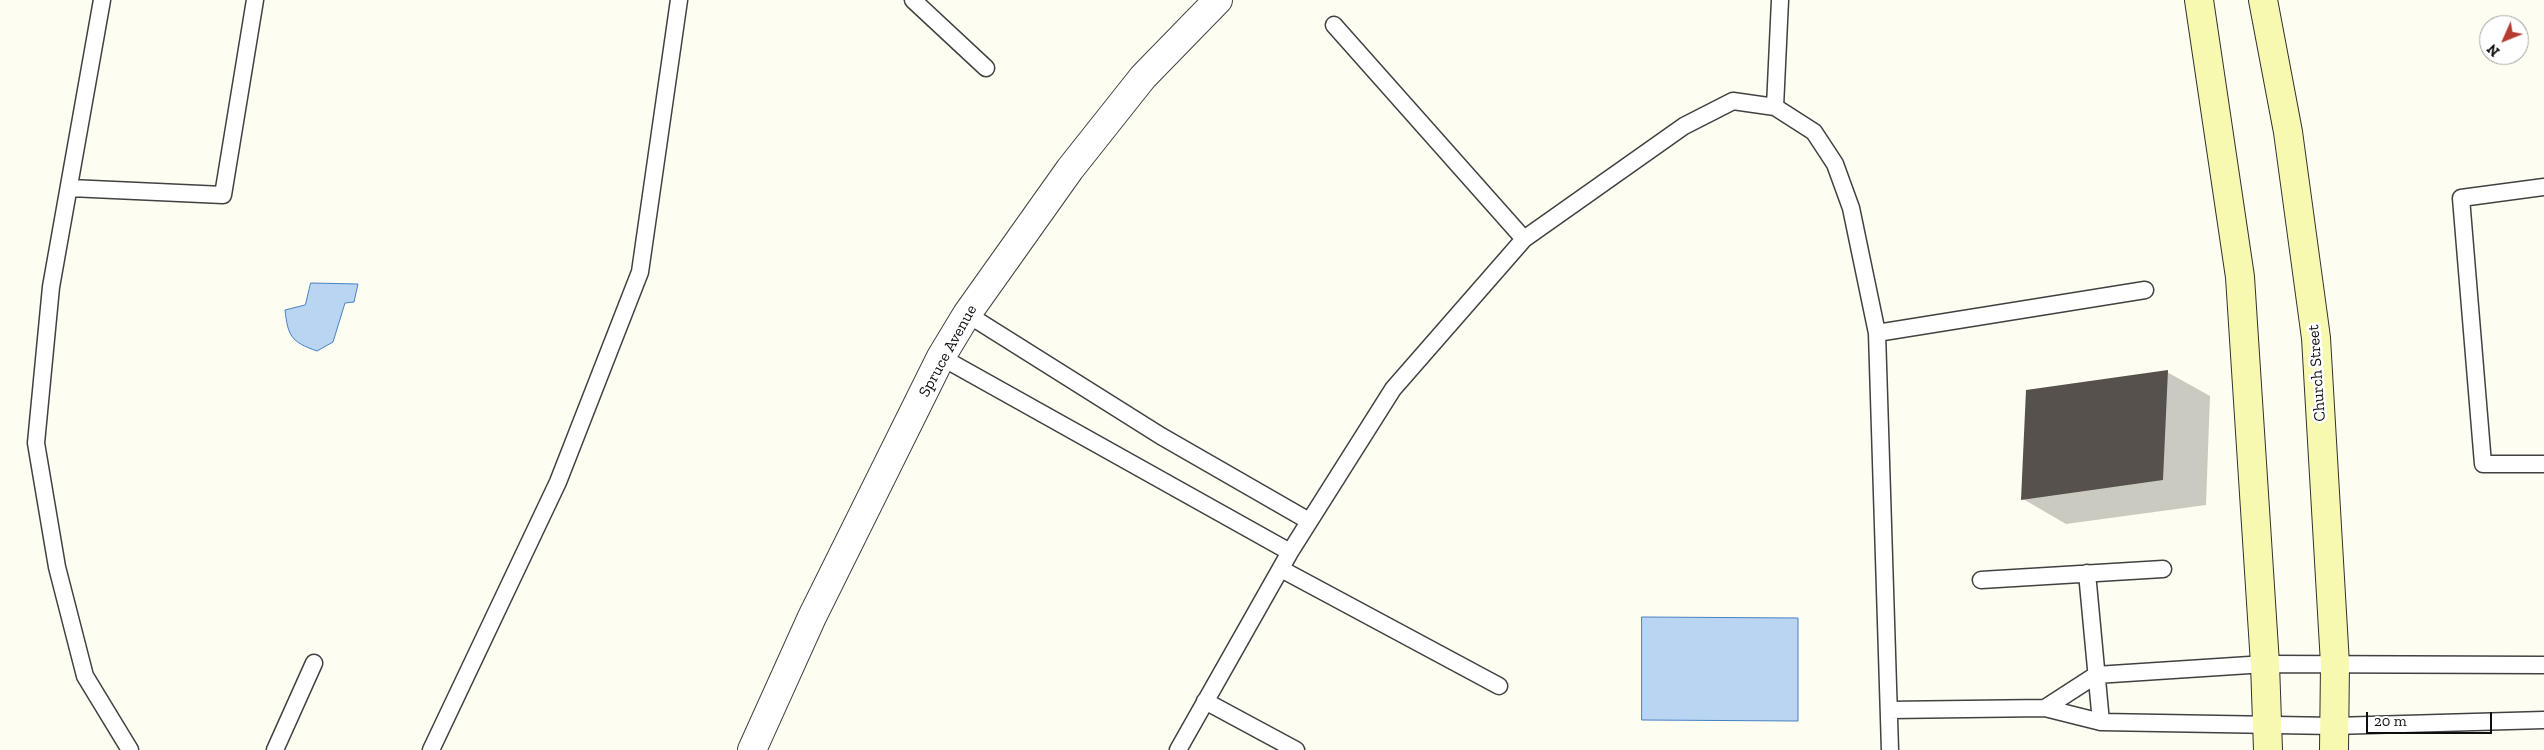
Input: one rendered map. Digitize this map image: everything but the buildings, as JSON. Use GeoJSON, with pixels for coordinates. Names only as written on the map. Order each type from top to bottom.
{"type":"FeatureCollection","features":[{"type":"Feature","properties":{"kind":"main road"},"geometry":{"type":"LineString","coordinates":[[2199,0],[2240,277],[2268,738]]}},
{"type":"Feature","properties":{"kind":"main road","name":"Church Street"},"geometry":{"type":"LineString","coordinates":[[2263,0],[2288,132],[2316,338],[2335,664],[2334,738]]}},
{"type":"Feature","properties":{"kind":"street","name":"Spruce Avenue"},"geometry":{"type":"LineString","coordinates":[[752,750],[812,617],[942,357],[967,314],[1070,169],[1143,78],[1218,0]]}},
{"type":"Feature","properties":{"kind":"lane"},"geometry":{"type":"LineString","coordinates":[[102,0],[52,287],[36,443],[57,567],[85,676],[130,750]]}},
{"type":"Feature","properties":{"kind":"lane"},"geometry":{"type":"LineString","coordinates":[[70,188],[223,195],[255,0]]}},
{"type":"Feature","properties":{"kind":"lane"},"geometry":{"type":"LineString","coordinates":[[431,750],[558,482],[640,272],[679,0]]}},
{"type":"Feature","properties":{"kind":"lane"},"geometry":{"type":"LineString","coordinates":[[913,0],[986,68]]}},
{"type":"Feature","properties":{"kind":"lane"},"geometry":{"type":"LineString","coordinates":[[1775,107],[1780,0]]}},
{"type":"Feature","properties":{"kind":"lane"},"geometry":{"type":"LineString","coordinates":[[1334,26],[1524,239]]}},
{"type":"Feature","properties":{"kind":"lane"},"geometry":{"type":"LineString","coordinates":[[1178,750],[1290,552],[1393,389],[1524,239],[1684,126],[1733,101],[1775,107],[1814,132],[1835,164],[1851,208],[1877,333],[1890,750]]}},
{"type":"Feature","properties":{"kind":"lane"},"geometry":{"type":"LineString","coordinates":[[2544,187],[2461,198],[2483,464],[2544,464]]}},
{"type":"Feature","properties":{"kind":"lane"},"geometry":{"type":"LineString","coordinates":[[1877,333],[2145,290]]}},
{"type":"Feature","properties":{"kind":"lane"},"geometry":{"type":"LineString","coordinates":[[967,314],[1162,436],[1309,521]]}},
{"type":"Feature","properties":{"kind":"lane"},"geometry":{"type":"LineString","coordinates":[[942,357],[1290,552]]}},
{"type":"Feature","properties":{"kind":"lane"},"geometry":{"type":"LineString","coordinates":[[1281,569],[1499,686]]}},
{"type":"Feature","properties":{"kind":"lane"},"geometry":{"type":"LineString","coordinates":[[1981,580],[2162,569]]}},
{"type":"Feature","properties":{"kind":"lane"},"geometry":{"type":"LineString","coordinates":[[2087,573],[2102,722]]}},
{"type":"Feature","properties":{"kind":"lane"},"geometry":{"type":"LineString","coordinates":[[275,750],[314,663]]}},
{"type":"Feature","properties":{"kind":"lane"},"geometry":{"type":"LineString","coordinates":[[2045,708],[2096,674],[2265,664],[2544,665]]}},
{"type":"Feature","properties":{"kind":"lane"},"geometry":{"type":"LineString","coordinates":[[1205,701],[1296,750]]}},
{"type":"Feature","properties":{"kind":"lane"},"geometry":{"type":"LineString","coordinates":[[1889,710],[2045,708],[2102,722],[2268,738],[2334,738],[2544,720]]}},
{"type":"Feature","properties":{"kind":"water"},"geometry":{"type":"Polygon","coordinates":[[[311,283],[358,284],[354,302],[345,303],[333,342],[317,351],[301,344],[292,337],[285,310],[305,305],[311,283]]]}},
{"type":"Feature","properties":{"kind":"water"},"geometry":{"type":"Polygon","coordinates":[[[1642,617],[1798,618],[1798,721],[1642,720],[1642,617]]]}}]}
